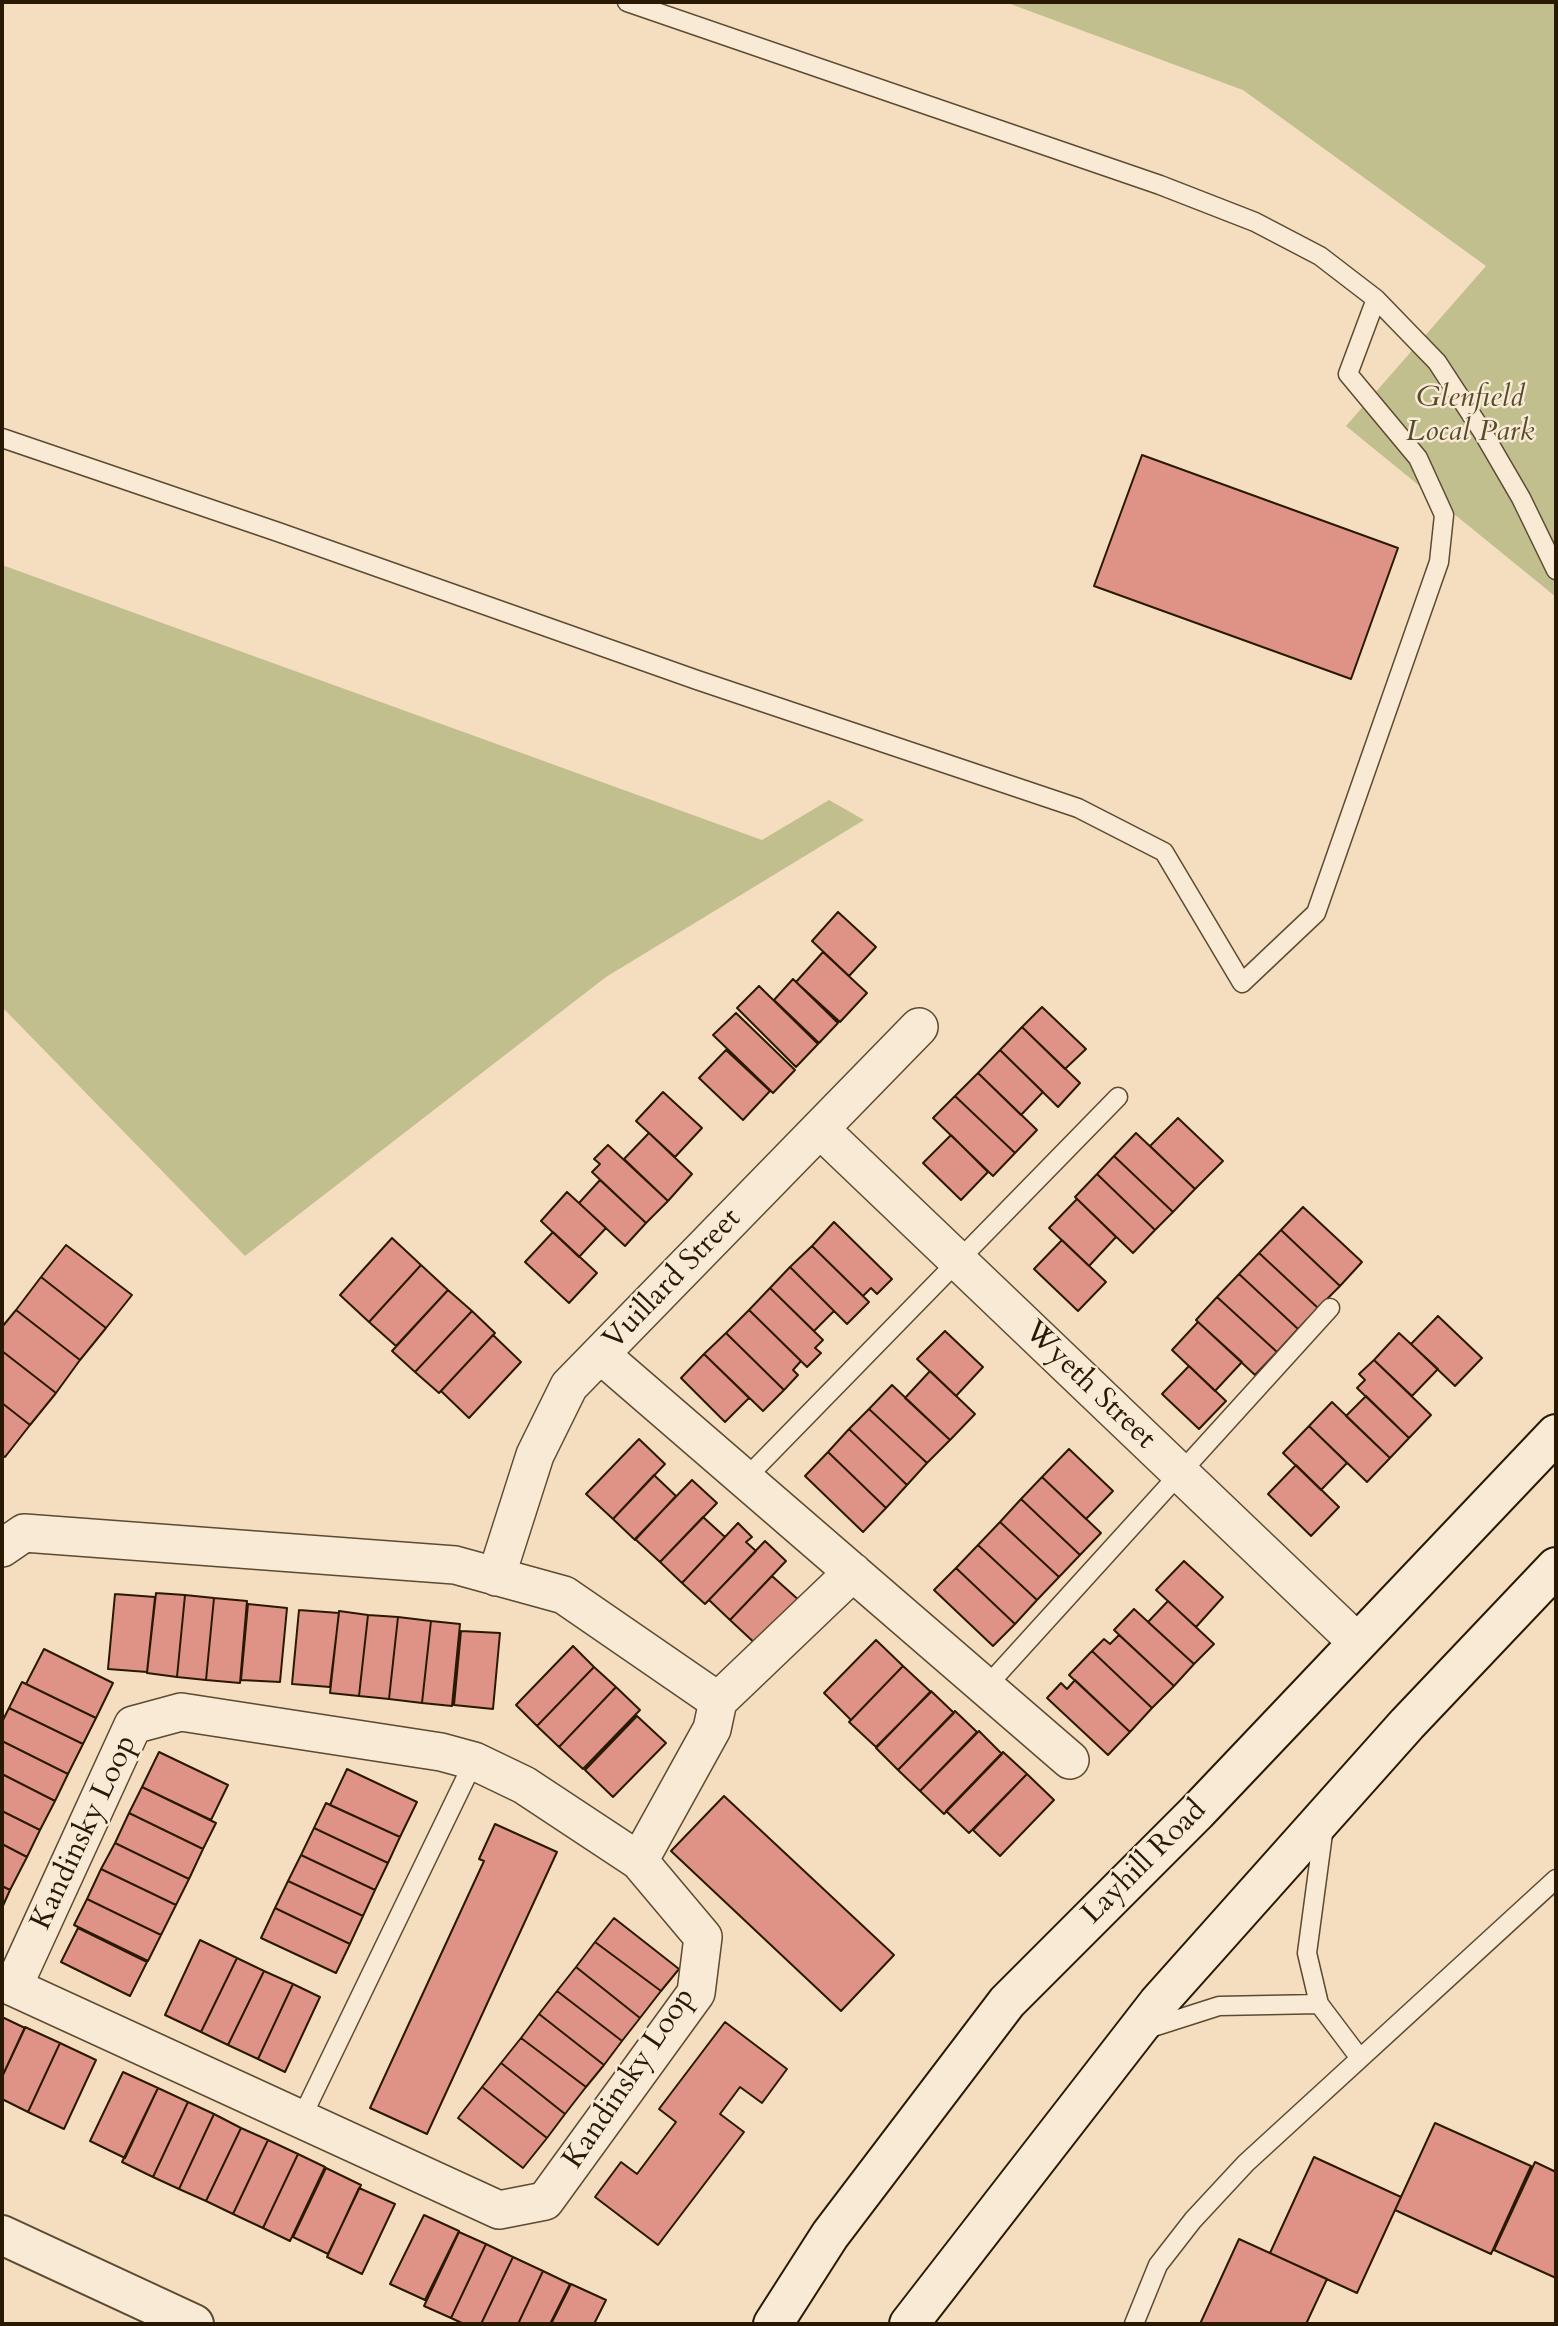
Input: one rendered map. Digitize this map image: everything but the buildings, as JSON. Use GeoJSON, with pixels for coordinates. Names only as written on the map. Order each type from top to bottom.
{"type":"FeatureCollection","features":[{"type":"Feature","properties":{"kind":"main road","name":"Layhill Road"},"geometry":{"type":"LineString","coordinates":[[774,2324],[830,2235],[1007,2002],[1197,1812],[1556,1434]]}},
{"type":"Feature","properties":{"kind":"main road"},"geometry":{"type":"LineString","coordinates":[[909,2324],[1158,2003],[1326,1815],[1556,1567]]}},
{"type":"Feature","properties":{"kind":"main road"},"geometry":{"type":"LineString","coordinates":[[2,2235],[194,2324]]}},
{"type":"Feature","properties":{"kind":"street","name":"Vuillard Street"},"geometry":{"type":"LineString","coordinates":[[496,1577],[535,1455],[569,1386],[919,1027]]}},
{"type":"Feature","properties":{"kind":"street","name":"Wyeth Street"},"geometry":{"type":"LineString","coordinates":[[820,1129],[1357,1642]]}},
{"type":"Feature","properties":{"kind":"street"},"geometry":{"type":"LineString","coordinates":[[600,1354],[1070,1760]]}},
{"type":"Feature","properties":{"kind":"street"},"geometry":{"type":"LineString","coordinates":[[4,1544],[24,1533],[455,1565],[564,1595],[718,1701]]}},
{"type":"Feature","properties":{"kind":"street"},"geometry":{"type":"LineString","coordinates":[[639,1861],[712,1729],[718,1701],[853,1572]]}},
{"type":"Feature","properties":{"kind":"street","name":"Kandinsky Loop"},"geometry":{"type":"LineString","coordinates":[[181,1712],[441,1752],[474,1760],[524,1785],[639,1861],[703,1937],[696,1993],[545,2202],[499,2210],[7,1984],[133,1725],[181,1712]]}},
{"type":"Feature","properties":{"kind":"lane"},"geometry":{"type":"LineString","coordinates":[[627,2],[1160,185],[1255,222],[1320,256],[1376,299],[1437,362],[1521,498],[1556,570]]}},
{"type":"Feature","properties":{"kind":"lane"},"geometry":{"type":"LineString","coordinates":[[2,438],[278,531],[697,680],[1078,808],[1164,852],[1242,983],[1317,913],[1439,562],[1444,515],[1418,458],[1348,374],[1376,299]]}},
{"type":"Feature","properties":{"kind":"lane"},"geometry":{"type":"LineString","coordinates":[[745,1479],[1118,1097]]}},
{"type":"Feature","properties":{"kind":"lane"},"geometry":{"type":"LineString","coordinates":[[986,1687],[1331,1308]]}},
{"type":"Feature","properties":{"kind":"lane"},"geometry":{"type":"LineString","coordinates":[[301,2119],[474,1760]]}},
{"type":"Feature","properties":{"kind":"lane"},"geometry":{"type":"LineString","coordinates":[[1326,1815],[1307,1953],[1319,2004],[1359,2057]]}},
{"type":"Feature","properties":{"kind":"lane"},"geometry":{"type":"LineString","coordinates":[[1134,2324],[1157,2265],[1193,2220],[1246,2163],[1556,1879]]}},
{"type":"Feature","properties":{"kind":"lane"},"geometry":{"type":"LineString","coordinates":[[1135,2033],[1219,2006],[1319,2004]]}},
{"type":"Feature","properties":{"kind":"green space","name":"Glenfield Local Park"},"geometry":{"type":"Polygon","coordinates":[[[1005,2],[1556,2],[1556,597],[1346,426],[1486,266],[1243,90],[1005,2]]]}},
{"type":"Feature","properties":{"kind":"green space"},"geometry":{"type":"Polygon","coordinates":[[[2,565],[762,840],[829,800],[864,820],[606,977],[245,1256],[2,1007],[2,565]]]}}]}
